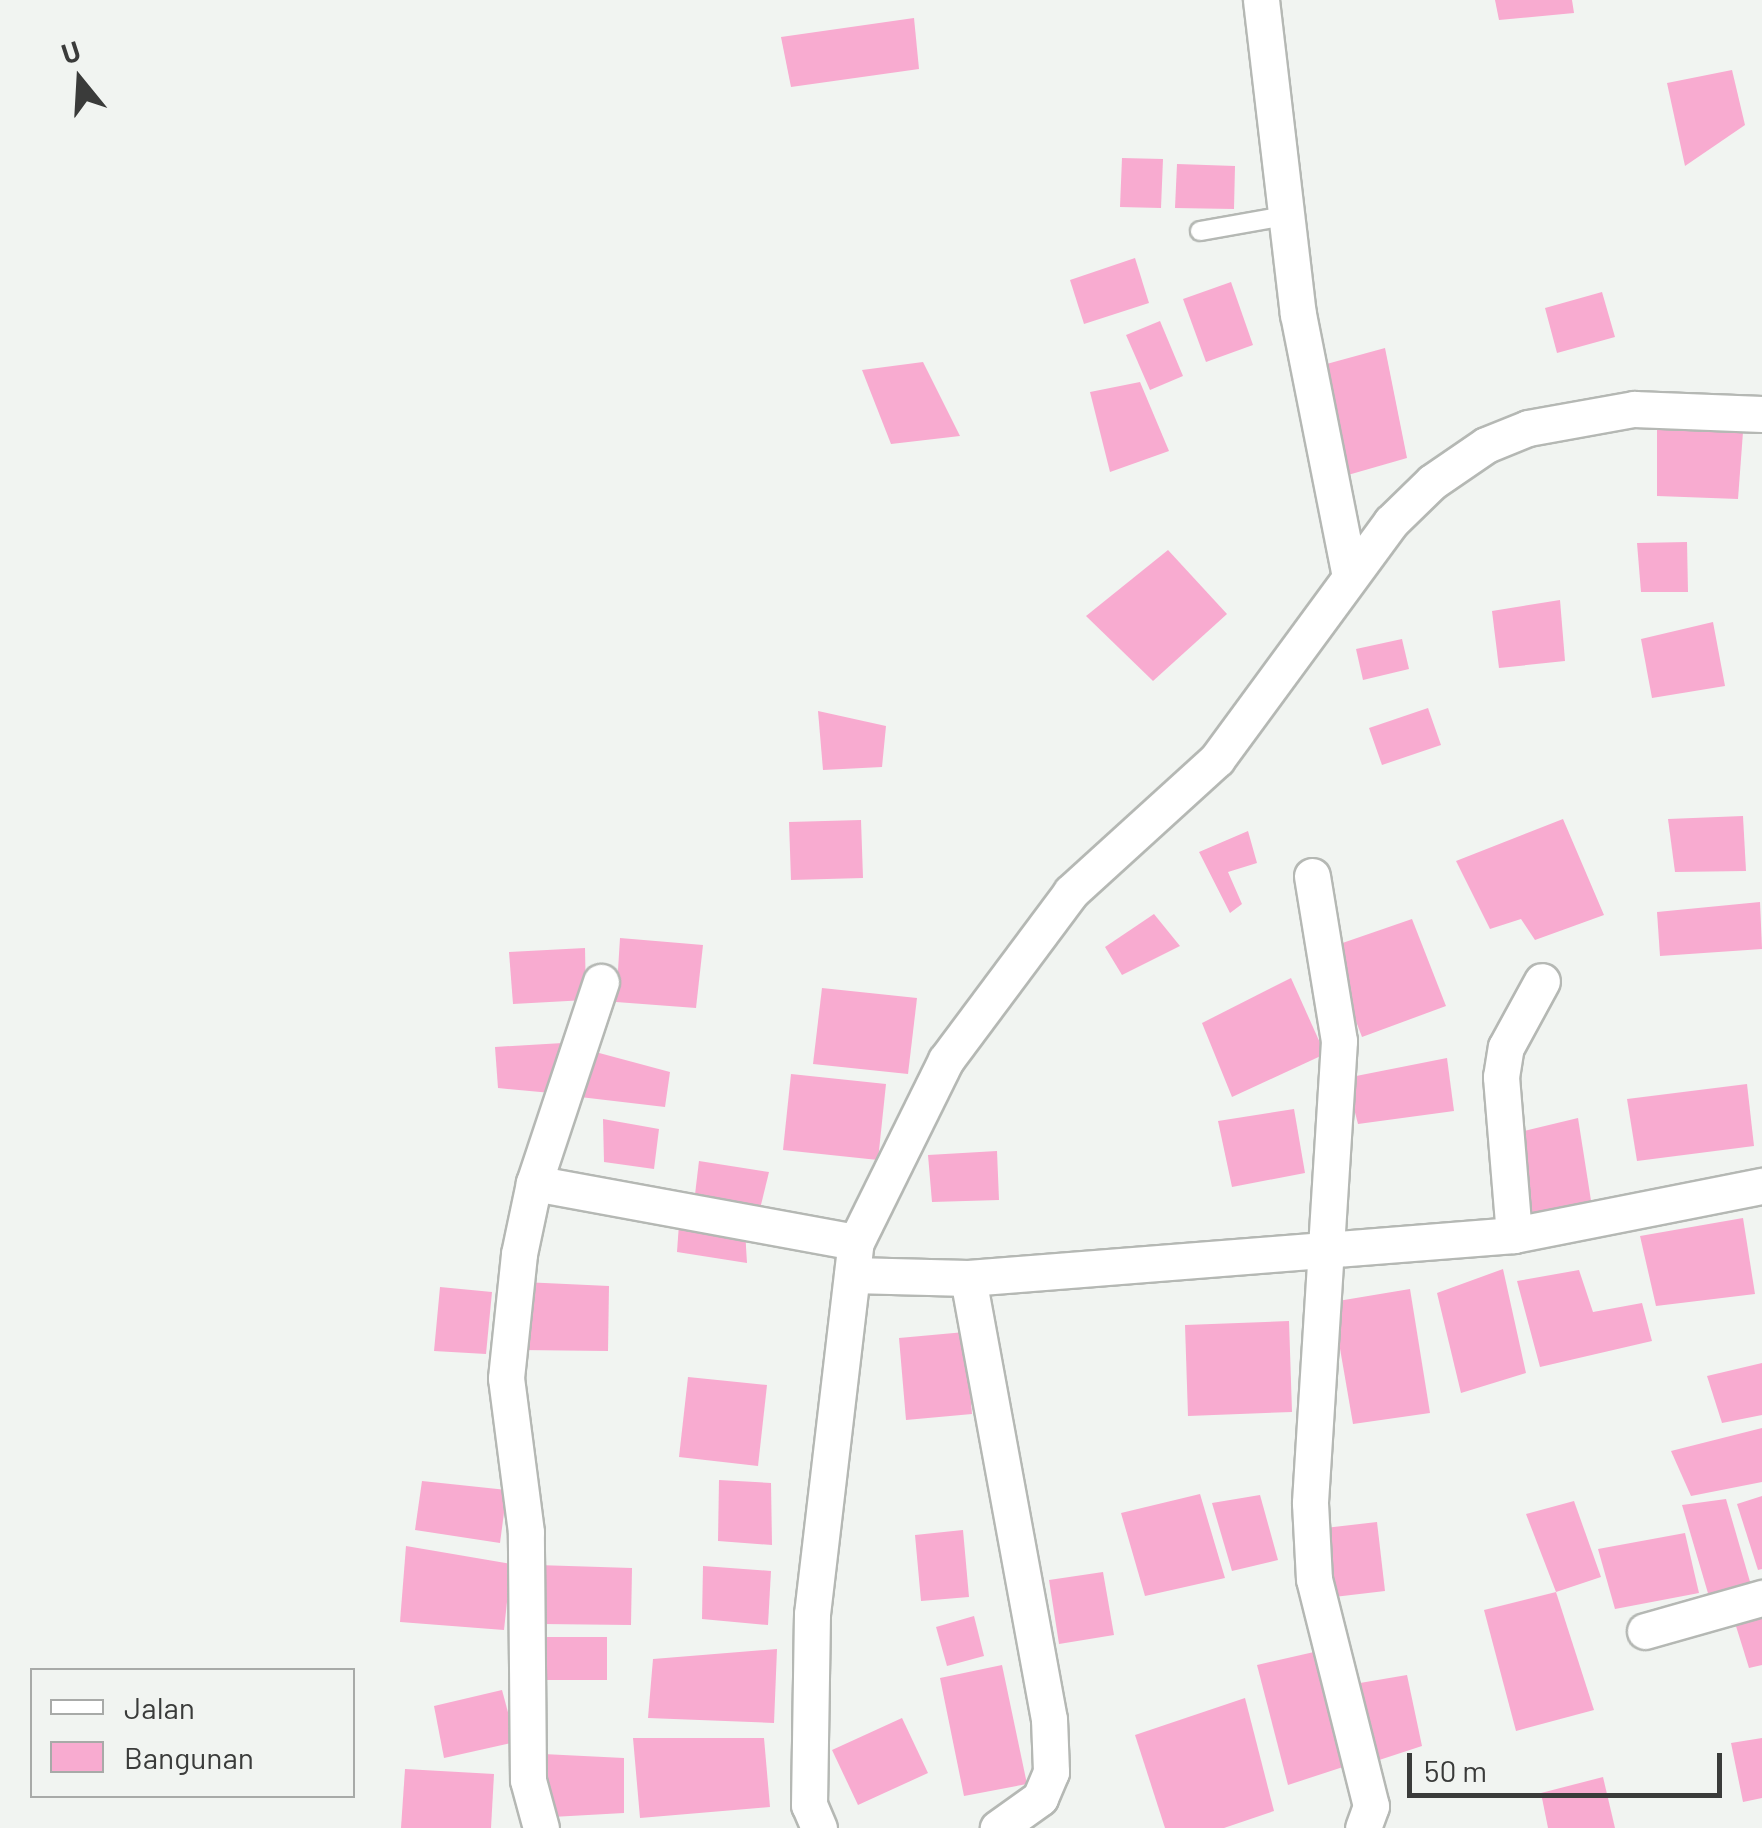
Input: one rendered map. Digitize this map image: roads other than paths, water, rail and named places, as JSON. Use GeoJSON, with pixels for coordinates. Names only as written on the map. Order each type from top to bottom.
{"type":"FeatureCollection","features":[{"type":"Feature","properties":{"kind":"street"},"geometry":{"type":"LineString","coordinates":[[1261,0],[1284,216],[1350,576]]}},
{"type":"Feature","properties":{"kind":"street"},"geometry":{"type":"LineString","coordinates":[[819,1828],[810,1805],[810,1646],[854,1259],[946,1060],[1071,892],[1217,759],[1350,576],[1432,482],[1486,445],[1528,428],[1634,409],[1762,414]]}},
{"type":"Feature","properties":{"kind":"street"},"geometry":{"type":"LineString","coordinates":[[1312,876],[1339,1041],[1310,1503],[1314,1580],[1372,1806],[1362,1828]]}},
{"type":"Feature","properties":{"kind":"street"},"geometry":{"type":"LineString","coordinates":[[1514,1235],[1501,1077],[1506,1047],[1542,981]]}},
{"type":"Feature","properties":{"kind":"street"},"geometry":{"type":"LineString","coordinates":[[541,1828],[528,1780],[526,1532],[506,1378],[519,1254],[534,1183],[601,982]]}},
{"type":"Feature","properties":{"kind":"street"},"geometry":{"type":"LineString","coordinates":[[534,1183],[854,1259],[968,1278],[1514,1235],[1762,1186]]}},
{"type":"Feature","properties":{"kind":"street"},"geometry":{"type":"LineString","coordinates":[[968,1278],[1049,1719],[1051,1772],[1040,1798],[998,1828]]}},
{"type":"Feature","properties":{"kind":"street"},"geometry":{"type":"LineString","coordinates":[[1644,1631],[1762,1598]]}},
{"type":"Feature","properties":{"kind":"lane"},"geometry":{"type":"LineString","coordinates":[[1200,231],[1284,216]]}}]}
